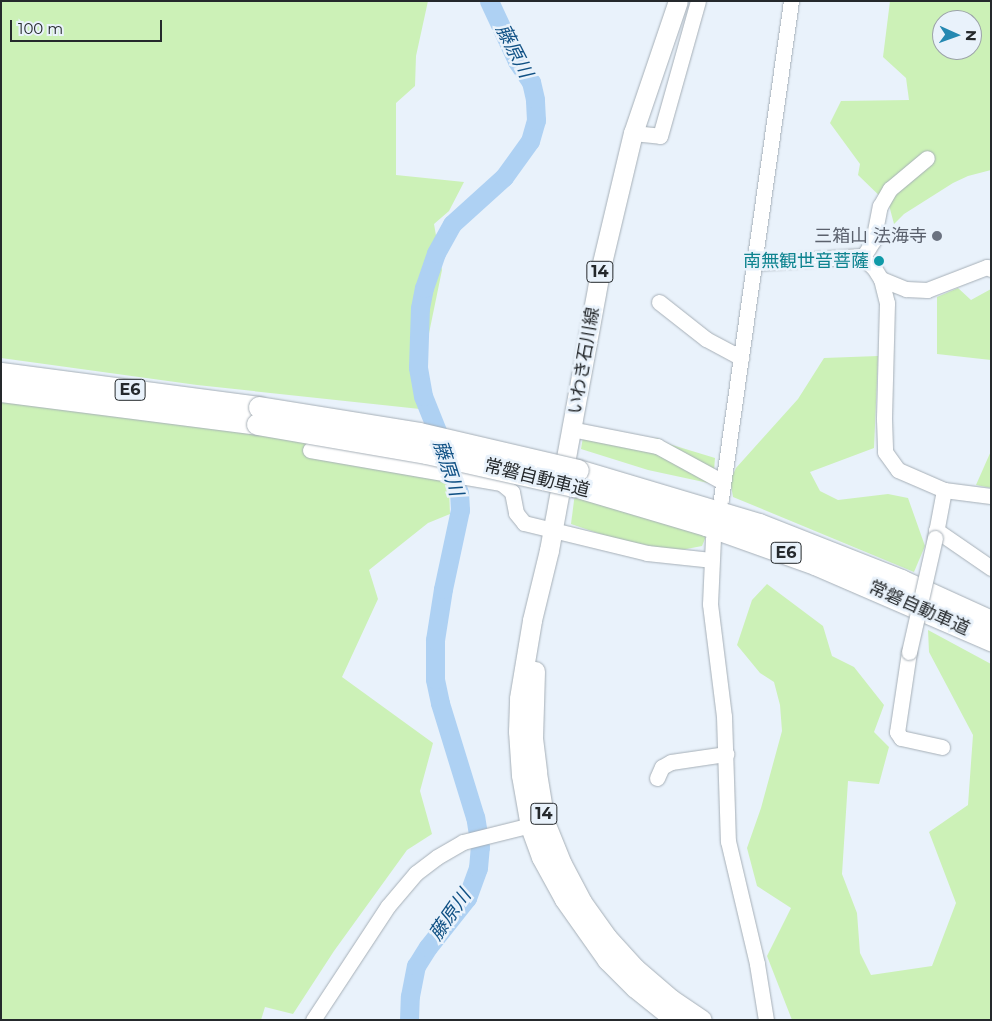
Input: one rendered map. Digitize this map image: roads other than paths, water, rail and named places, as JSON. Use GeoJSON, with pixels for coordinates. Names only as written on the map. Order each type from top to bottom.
{"type":"FeatureCollection","features":[{"type":"Feature","properties":{"kind":"highway","name":"常磐自動車道"},"geometry":{"type":"LineString","coordinates":[[1,373],[258,416],[426,453],[648,489],[768,528],[902,580],[991,621]]}},
{"type":"Feature","properties":{"kind":"highway","name":"常磐自動車道"},"geometry":{"type":"LineString","coordinates":[[1,390],[258,416]]}},
{"type":"Feature","properties":{"kind":"highway","name":"常磐自動車道"},"geometry":{"type":"LineString","coordinates":[[576,478],[816,564],[991,640]]}},
{"type":"Feature","properties":{"kind":"main road","name":"いわき石川線"},"geometry":{"type":"LineString","coordinates":[[675,1020],[635,988],[607,960],[564,899],[541,857],[537,824],[533,690],[549,550],[601,267],[633,133],[678,1]]}},
{"type":"Feature","properties":{"kind":"main road","name":"いわき石川線"},"geometry":{"type":"LineString","coordinates":[[537,824],[562,864],[582,902],[608,937],[635,968],[671,999],[702,1020]]}},
{"type":"Feature","properties":{"kind":"street"},"geometry":{"type":"LineString","coordinates":[[633,133],[660,136],[698,1]]}},
{"type":"Feature","properties":{"kind":"street"},"geometry":{"type":"LineString","coordinates":[[721,499],[792,1]]}},
{"type":"Feature","properties":{"kind":"street"},"geometry":{"type":"LineString","coordinates":[[863,257],[873,241],[880,206],[890,189],[927,158]]}},
{"type":"Feature","properties":{"kind":"street"},"geometry":{"type":"LineString","coordinates":[[754,263],[863,257],[874,268],[881,280],[887,303],[885,452],[898,470],[944,490],[991,496]]}},
{"type":"Feature","properties":{"kind":"street"},"geometry":{"type":"LineString","coordinates":[[881,280],[906,289],[928,290],[989,268]]}},
{"type":"Feature","properties":{"kind":"street"},"geometry":{"type":"LineString","coordinates":[[659,302],[706,339],[741,358]]}},
{"type":"Feature","properties":{"kind":"street"},"geometry":{"type":"LineString","coordinates":[[571,428],[657,446],[724,482]]}},
{"type":"Feature","properties":{"kind":"street"},"geometry":{"type":"LineString","coordinates":[[310,450],[468,479],[501,483],[512,492],[516,513],[524,524],[553,529],[647,553],[712,560]]}},
{"type":"Feature","properties":{"kind":"street"},"geometry":{"type":"LineString","coordinates":[[942,747],[900,738],[896,732],[909,652],[944,490]]}},
{"type":"Feature","properties":{"kind":"street"},"geometry":{"type":"LineString","coordinates":[[936,534],[991,568]]}},
{"type":"Feature","properties":{"kind":"street"},"geometry":{"type":"LineString","coordinates":[[713,538],[710,604],[724,716],[728,841],[757,964],[766,1020]]}},
{"type":"Feature","properties":{"kind":"street"},"geometry":{"type":"LineString","coordinates":[[658,778],[662,767],[671,762],[726,754]]}},
{"type":"Feature","properties":{"kind":"street"},"geometry":{"type":"LineString","coordinates":[[313,1020],[388,906],[410,880],[437,857],[463,842],[537,824]]}},
{"type":"Feature","properties":{"kind":"waterway","name":"藤原川"},"geometry":{"type":"LineString","coordinates":[[409,1020],[410,996],[416,966],[428,947],[467,898],[478,868],[480,847],[475,817],[440,703],[435,679],[435,640],[443,589],[460,510],[459,493],[451,466],[423,396],[418,367],[420,308],[424,288],[436,253],[452,224],[504,177],[530,141],[536,120],[535,99],[531,82],[517,61],[489,1]]}},
{"type":"Feature","properties":{"kind":"place","name":"三箱山 法海寺"},"geometry":{"type":"Point","coordinates":[937,236]}},
{"type":"Feature","properties":{"kind":"place","name":"南無観世音菩薩"},"geometry":{"type":"Point","coordinates":[879,261]}}]}
